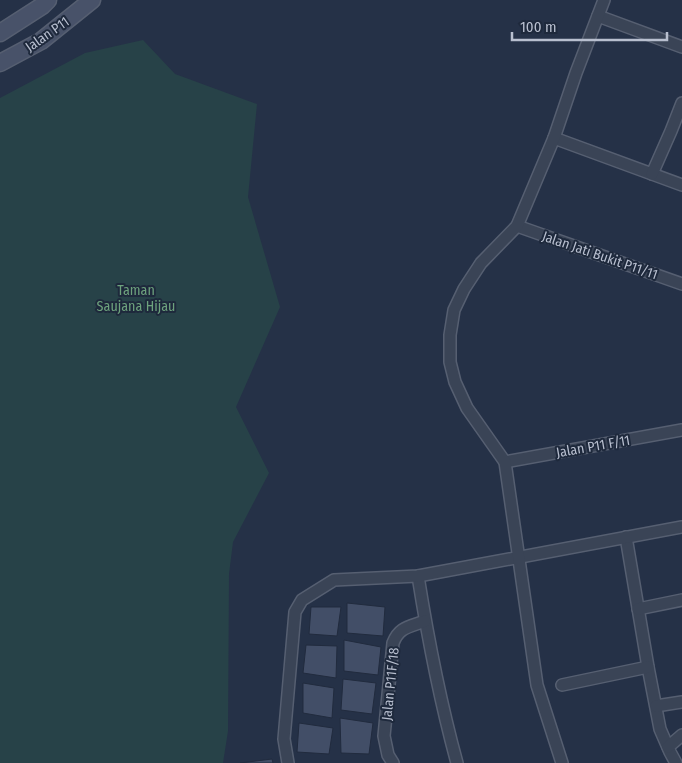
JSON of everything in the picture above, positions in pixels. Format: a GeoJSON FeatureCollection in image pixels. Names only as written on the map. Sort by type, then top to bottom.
{"type":"FeatureCollection","features":[{"type":"Feature","properties":{"kind":"main road","name":"Jalan P11"},"geometry":{"type":"LineString","coordinates":[[0,33],[42,6],[48,0]]}},
{"type":"Feature","properties":{"kind":"main road","name":"Jalan P11"},"geometry":{"type":"LineString","coordinates":[[0,63],[41,41],[92,0]]}},
{"type":"Feature","properties":{"kind":"street"},"geometry":{"type":"LineString","coordinates":[[562,763],[537,685],[505,462],[467,408],[454,382],[450,362],[450,335],[454,310],[464,289],[481,264],[517,226],[554,138],[604,0]]}},
{"type":"Feature","properties":{"kind":"street"},"geometry":{"type":"LineString","coordinates":[[598,16],[682,47]]}},
{"type":"Feature","properties":{"kind":"street"},"geometry":{"type":"LineString","coordinates":[[652,174],[682,103]]}},
{"type":"Feature","properties":{"kind":"street"},"geometry":{"type":"LineString","coordinates":[[554,138],[682,185]]}},
{"type":"Feature","properties":{"kind":"street","name":"Jalan Jati Bukit P11/11"},"geometry":{"type":"LineString","coordinates":[[517,226],[682,284]]}},
{"type":"Feature","properties":{"kind":"street","name":"Jalan P11 F/11"},"geometry":{"type":"LineString","coordinates":[[505,462],[682,430]]}},
{"type":"Feature","properties":{"kind":"street"},"geometry":{"type":"LineString","coordinates":[[288,763],[284,739],[295,612],[302,600],[334,580],[418,576],[682,527]]}},
{"type":"Feature","properties":{"kind":"street"},"geometry":{"type":"LineString","coordinates":[[626,537],[660,729],[676,763]]}},
{"type":"Feature","properties":{"kind":"street"},"geometry":{"type":"LineString","coordinates":[[418,576],[440,696],[457,763]]}},
{"type":"Feature","properties":{"kind":"street"},"geometry":{"type":"LineString","coordinates":[[638,609],[682,600]]}},
{"type":"Feature","properties":{"kind":"street","name":"Jalan P11F/18"},"geometry":{"type":"LineString","coordinates":[[393,763],[388,755],[384,736],[393,644],[401,630],[425,621]]}},
{"type":"Feature","properties":{"kind":"street"},"geometry":{"type":"LineString","coordinates":[[562,686],[648,667]]}},
{"type":"Feature","properties":{"kind":"street"},"geometry":{"type":"LineString","coordinates":[[656,706],[682,702]]}},
{"type":"Feature","properties":{"kind":"street"},"geometry":{"type":"LineString","coordinates":[[668,747],[682,735]]}},
{"type":"Feature","properties":{"kind":"green space","name":"Taman Saujana Hijau"},"geometry":{"type":"Polygon","coordinates":[[[143,40],[175,74],[257,104],[248,197],[280,307],[236,407],[269,473],[233,542],[229,574],[228,731],[223,763],[0,763],[0,98],[85,53],[143,40]]]}},
{"type":"Feature","properties":{"kind":"building"},"geometry":{"type":"Polygon","coordinates":[[[347,603],[385,607],[383,636],[347,633],[347,603]]]}},
{"type":"Feature","properties":{"kind":"building"},"geometry":{"type":"Polygon","coordinates":[[[311,607],[341,607],[337,636],[309,634],[311,607]]]}},
{"type":"Feature","properties":{"kind":"building"},"geometry":{"type":"Polygon","coordinates":[[[344,640],[381,647],[378,675],[344,671],[344,640]]]}},
{"type":"Feature","properties":{"kind":"building"},"geometry":{"type":"Polygon","coordinates":[[[306,645],[337,646],[336,678],[303,673],[306,645]]]}},
{"type":"Feature","properties":{"kind":"building"},"geometry":{"type":"Polygon","coordinates":[[[343,679],[376,683],[372,714],[341,710],[343,679]]]}},
{"type":"Feature","properties":{"kind":"building"},"geometry":{"type":"Polygon","coordinates":[[[303,683],[334,688],[332,718],[303,713],[303,683]]]}},
{"type":"Feature","properties":{"kind":"building"},"geometry":{"type":"Polygon","coordinates":[[[340,718],[373,723],[369,754],[341,753],[340,718]]]}},
{"type":"Feature","properties":{"kind":"building"},"geometry":{"type":"Polygon","coordinates":[[[299,723],[333,728],[329,754],[297,752],[299,723]]]}},
{"type":"Feature","properties":{"kind":"building"},"geometry":{"type":"Polygon","coordinates":[[[272,759],[273,763],[240,763],[272,759]]]}}]}
